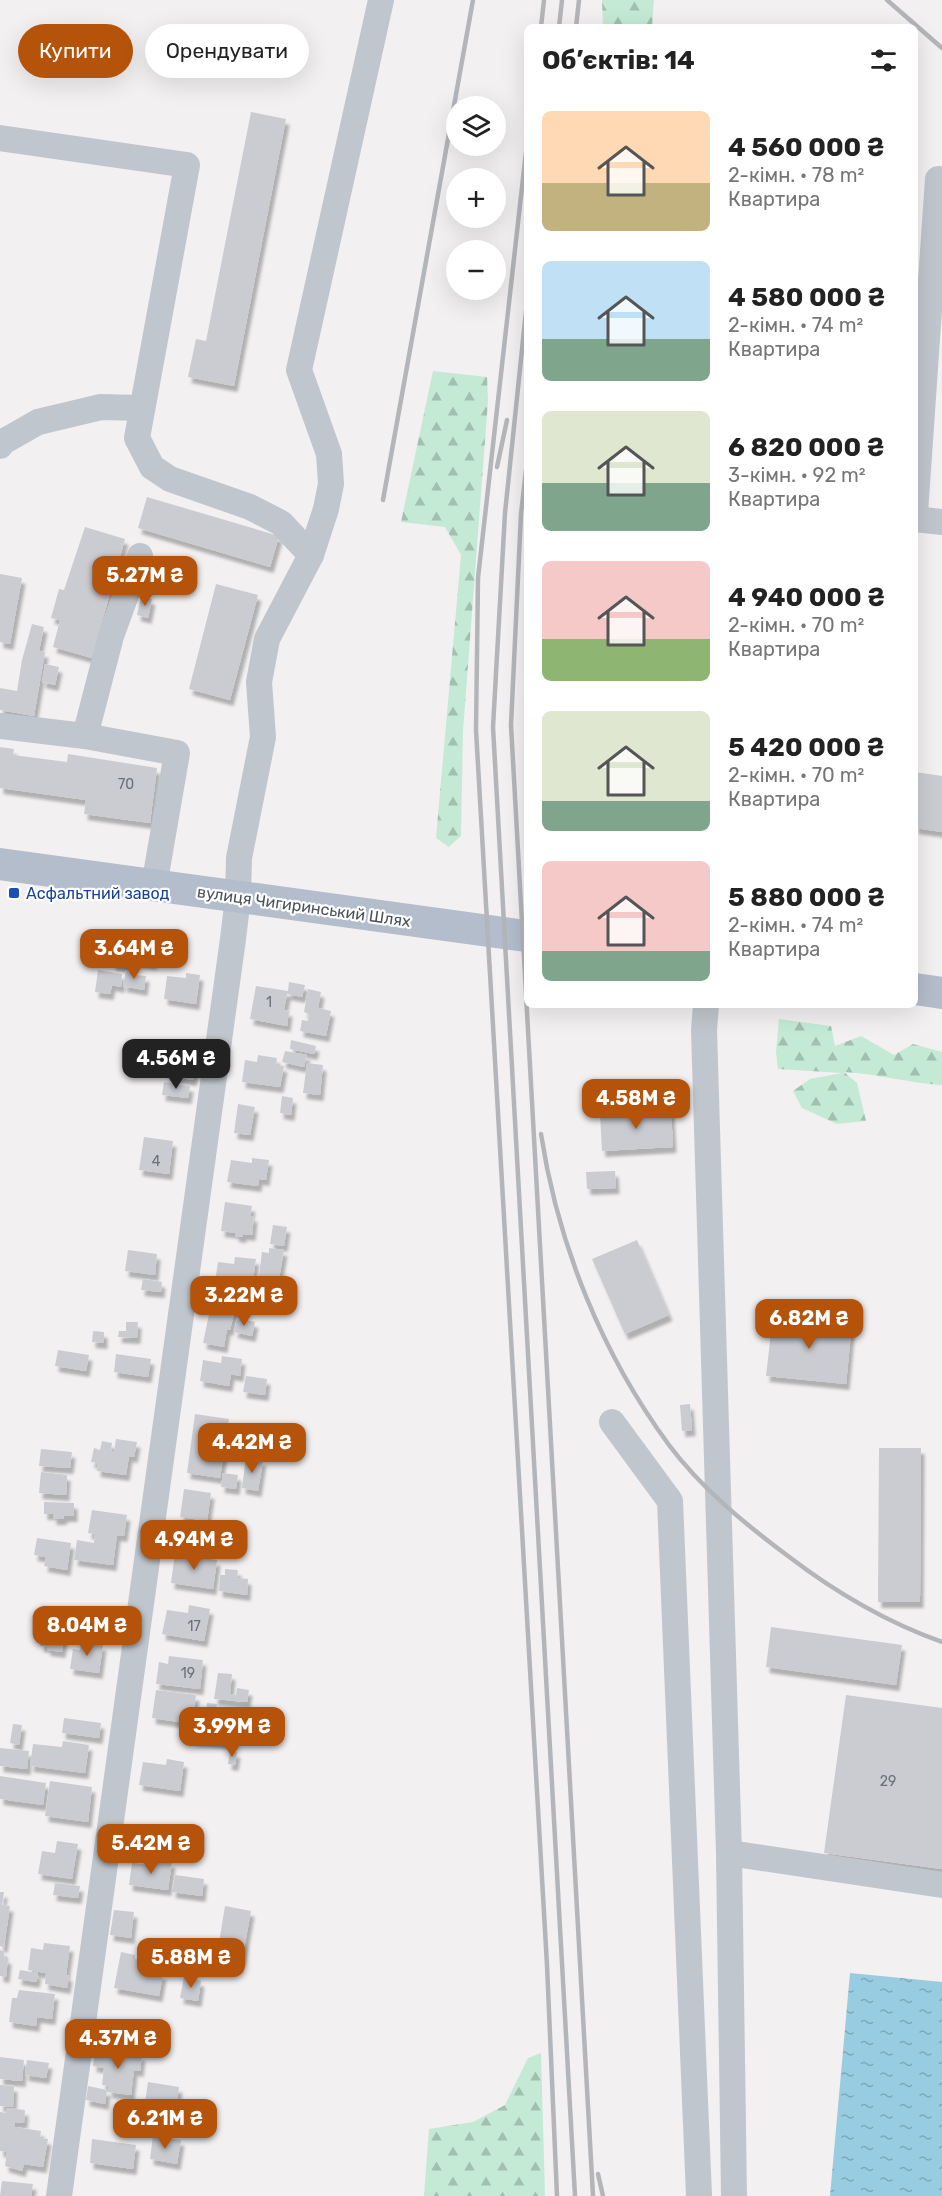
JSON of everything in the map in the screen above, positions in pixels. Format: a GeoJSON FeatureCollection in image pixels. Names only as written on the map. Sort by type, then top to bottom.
{"type":"FeatureCollection","features":[{"type":"Feature","properties":{"kind":"main road","name":"вулиця Чигиринський Шлях"},"geometry":{"type":"LineString","coordinates":[[0,864],[524,936]]}},
{"type":"Feature","properties":{"kind":"main road"},"geometry":{"type":"LineString","coordinates":[[918,989],[942,993]]}},
{"type":"Feature","properties":{"kind":"street"},"geometry":{"type":"LineString","coordinates":[[59,2196],[238,897],[239,858],[263,737],[259,682],[267,639],[311,555],[326,509],[331,484],[329,454],[300,370],[381,0]]}},
{"type":"Feature","properties":{"kind":"street"},"geometry":{"type":"LineString","coordinates":[[0,138],[187,165],[137,438],[152,467],[170,479],[250,507],[281,523],[311,555]]}},
{"type":"Feature","properties":{"kind":"street"},"geometry":{"type":"LineString","coordinates":[[918,469],[938,178]]}},
{"type":"Feature","properties":{"kind":"street"},"geometry":{"type":"LineString","coordinates":[[0,446],[38,422],[101,407],[142,408]]}},
{"type":"Feature","properties":{"kind":"street"},"geometry":{"type":"LineString","coordinates":[[918,519],[942,522]]}},
{"type":"Feature","properties":{"kind":"street"},"geometry":{"type":"LineString","coordinates":[[85,736],[111,636],[140,556]]}},
{"type":"Feature","properties":{"kind":"street"},"geometry":{"type":"LineString","coordinates":[[0,726],[85,736],[177,753],[154,886]]}},
{"type":"Feature","properties":{"kind":"street"},"geometry":{"type":"LineString","coordinates":[[704,2196],[734,2192],[729,1853],[704,1030],[706,1008]]}},
{"type":"Feature","properties":{"kind":"street"},"geometry":{"type":"LineString","coordinates":[[612,1422],[670,1501],[699,2196]]}},
{"type":"Feature","properties":{"kind":"street"},"geometry":{"type":"LineString","coordinates":[[729,1853],[942,1885]]}},
{"type":"Feature","properties":{"kind":"green space"},"geometry":{"type":"Polygon","coordinates":[[[602,0],[654,0],[652,24],[603,24],[602,0]]]}},
{"type":"Feature","properties":{"kind":"green space"},"geometry":{"type":"Polygon","coordinates":[[[433,371],[487,377],[488,401],[463,731],[461,836],[449,847],[436,838],[461,555],[445,527],[401,522],[433,371]]]}},
{"type":"Feature","properties":{"kind":"green space"},"geometry":{"type":"Polygon","coordinates":[[[779,1019],[831,1026],[835,1046],[861,1036],[894,1055],[913,1044],[942,1052],[942,1085],[844,1072],[857,1083],[866,1121],[837,1124],[802,1108],[793,1091],[810,1079],[842,1073],[778,1069],[776,1052],[779,1019]]]}},
{"type":"Feature","properties":{"kind":"green space"},"geometry":{"type":"Polygon","coordinates":[[[541,2053],[545,2196],[424,2196],[429,2129],[473,2122],[505,2105],[528,2058],[541,2053]]]}},
{"type":"Feature","properties":{"kind":"water"},"geometry":{"type":"Polygon","coordinates":[[[850,1973],[942,1982],[942,2196],[830,2196],[850,1973]]]}},
{"type":"Feature","properties":{"kind":"building"},"geometry":{"type":"Polygon","coordinates":[[[251,112],[286,119],[234,386],[188,377],[196,339],[206,341],[251,112]]]}},
{"type":"Feature","properties":{"kind":"building"},"geometry":{"type":"Polygon","coordinates":[[[147,497],[279,536],[270,567],[138,528],[147,497]]]}},
{"type":"Feature","properties":{"kind":"building"},"geometry":{"type":"Polygon","coordinates":[[[85,527],[125,539],[92,658],[53,647],[60,620],[51,618],[59,589],[64,590],[85,527]]]}},
{"type":"Feature","properties":{"kind":"building"},"geometry":{"type":"Polygon","coordinates":[[[0,574],[22,578],[10,644],[0,642],[0,574]]]}},
{"type":"Feature","properties":{"kind":"building"},"geometry":{"type":"Polygon","coordinates":[[[216,584],[258,595],[230,700],[189,689],[216,584]]]}},
{"type":"Feature","properties":{"kind":"building"},"geometry":{"type":"Polygon","coordinates":[[[141,597],[152,599],[148,618],[137,615],[141,597]]]}},
{"type":"Feature","properties":{"kind":"building"},"geometry":{"type":"Polygon","coordinates":[[[32,624],[44,627],[39,651],[45,652],[34,716],[0,710],[0,688],[17,691],[22,660],[32,624]]]}},
{"type":"Feature","properties":{"kind":"building"},"geometry":{"type":"Polygon","coordinates":[[[45,664],[59,667],[55,685],[42,682],[45,664]]]}},
{"type":"Feature","properties":{"kind":"building"},"geometry":{"type":"Polygon","coordinates":[[[0,747],[14,749],[13,755],[67,762],[68,754],[157,768],[150,823],[84,814],[86,800],[0,788],[0,747]]]}},
{"type":"Feature","properties":{"kind":"building"},"geometry":{"type":"Polygon","coordinates":[[[918,772],[942,776],[942,832],[918,828],[918,772]]]}},
{"type":"Feature","properties":{"kind":"building"},"geometry":{"type":"Polygon","coordinates":[[[109,950],[134,955],[133,967],[112,965],[113,961],[107,960],[109,950]]]}},
{"type":"Feature","properties":{"kind":"building"},"geometry":{"type":"Polygon","coordinates":[[[138,952],[154,955],[153,964],[137,961],[138,952]]]}},
{"type":"Feature","properties":{"kind":"building"},"geometry":{"type":"Polygon","coordinates":[[[98,970],[122,974],[121,987],[112,985],[110,994],[95,992],[98,970]]]}},
{"type":"Feature","properties":{"kind":"building"},"geometry":{"type":"Polygon","coordinates":[[[126,970],[135,971],[135,975],[146,976],[144,990],[123,986],[126,970]]]}},
{"type":"Feature","properties":{"kind":"building"},"geometry":{"type":"Polygon","coordinates":[[[186,973],[200,975],[196,1004],[164,999],[167,976],[186,978],[186,973]]]}},
{"type":"Feature","properties":{"kind":"building"},"geometry":{"type":"Polygon","coordinates":[[[289,982],[305,985],[302,997],[287,994],[284,1010],[289,1011],[287,1026],[250,1019],[256,986],[288,991],[289,982]]]}},
{"type":"Feature","properties":{"kind":"building"},"geometry":{"type":"Polygon","coordinates":[[[308,989],[321,992],[318,1008],[331,1011],[326,1036],[300,1031],[302,1020],[308,1021],[309,1014],[304,1012],[308,989]]]}},
{"type":"Feature","properties":{"kind":"building"},"geometry":{"type":"Polygon","coordinates":[[[291,1040],[316,1046],[314,1054],[290,1049],[291,1040]]]}},
{"type":"Feature","properties":{"kind":"building"},"geometry":{"type":"Polygon","coordinates":[[[285,1051],[307,1055],[304,1067],[282,1062],[285,1051]]]}},
{"type":"Feature","properties":{"kind":"building"},"geometry":{"type":"Polygon","coordinates":[[[258,1055],[277,1058],[276,1065],[284,1066],[280,1087],[242,1082],[245,1060],[257,1062],[258,1055]]]}},
{"type":"Feature","properties":{"kind":"building"},"geometry":{"type":"Polygon","coordinates":[[[168,1063],[195,1067],[193,1080],[167,1076],[168,1063]]]}},
{"type":"Feature","properties":{"kind":"building"},"geometry":{"type":"Polygon","coordinates":[[[307,1063],[323,1065],[320,1095],[303,1093],[307,1063]]]}},
{"type":"Feature","properties":{"kind":"building"},"geometry":{"type":"Polygon","coordinates":[[[164,1082],[190,1086],[188,1098],[162,1095],[164,1082]]]}},
{"type":"Feature","properties":{"kind":"building"},"geometry":{"type":"Polygon","coordinates":[[[282,1096],[293,1098],[291,1115],[280,1113],[282,1096]]]}},
{"type":"Feature","properties":{"kind":"building"},"geometry":{"type":"Polygon","coordinates":[[[238,1104],[255,1107],[250,1135],[234,1133],[238,1104]]]}},
{"type":"Feature","properties":{"kind":"building"},"geometry":{"type":"Polygon","coordinates":[[[671,1110],[673,1147],[602,1151],[600,1114],[671,1110]]]}},
{"type":"Feature","properties":{"kind":"building"},"geometry":{"type":"Polygon","coordinates":[[[144,1137],[173,1141],[169,1174],[139,1170],[144,1137]]]}},
{"type":"Feature","properties":{"kind":"building"},"geometry":{"type":"Polygon","coordinates":[[[252,1158],[269,1160],[266,1180],[259,1179],[258,1186],[227,1182],[231,1160],[252,1163],[252,1158]]]}},
{"type":"Feature","properties":{"kind":"building"},"geometry":{"type":"Polygon","coordinates":[[[615,1171],[616,1188],[587,1189],[586,1172],[615,1171]]]}},
{"type":"Feature","properties":{"kind":"building"},"geometry":{"type":"Polygon","coordinates":[[[225,1202],[252,1206],[250,1216],[254,1216],[252,1235],[235,1236],[236,1233],[221,1231],[225,1202]]]}},
{"type":"Feature","properties":{"kind":"building"},"geometry":{"type":"Polygon","coordinates":[[[273,1225],[287,1227],[284,1246],[270,1244],[273,1225]]]}},
{"type":"Feature","properties":{"kind":"building"},"geometry":{"type":"Polygon","coordinates":[[[637,1240],[669,1315],[625,1334],[592,1259],[637,1240]]]}},
{"type":"Feature","properties":{"kind":"building"},"geometry":{"type":"Polygon","coordinates":[[[269,1248],[284,1250],[279,1279],[259,1276],[262,1252],[269,1253],[269,1248]]]}},
{"type":"Feature","properties":{"kind":"building"},"geometry":{"type":"Polygon","coordinates":[[[128,1250],[157,1254],[155,1275],[125,1271],[128,1250]]]}},
{"type":"Feature","properties":{"kind":"building"},"geometry":{"type":"Polygon","coordinates":[[[235,1257],[256,1259],[251,1293],[240,1292],[241,1286],[215,1282],[218,1262],[234,1264],[235,1257]]]}},
{"type":"Feature","properties":{"kind":"building"},"geometry":{"type":"Polygon","coordinates":[[[143,1279],[162,1282],[161,1292],[141,1290],[143,1279]]]}},
{"type":"Feature","properties":{"kind":"building"},"geometry":{"type":"Polygon","coordinates":[[[212,1300],[236,1305],[230,1330],[227,1329],[224,1347],[203,1343],[212,1300]]]}},
{"type":"Feature","properties":{"kind":"building"},"geometry":{"type":"Polygon","coordinates":[[[773,1315],[852,1323],[846,1384],[766,1376],[773,1315]]]}},
{"type":"Feature","properties":{"kind":"building"},"geometry":{"type":"Polygon","coordinates":[[[237,1318],[255,1322],[252,1336],[234,1332],[237,1318]]]}},
{"type":"Feature","properties":{"kind":"building"},"geometry":{"type":"Polygon","coordinates":[[[126,1322],[138,1322],[137,1338],[118,1337],[119,1331],[126,1331],[126,1322]]]}},
{"type":"Feature","properties":{"kind":"building"},"geometry":{"type":"Polygon","coordinates":[[[93,1331],[104,1332],[104,1343],[92,1342],[93,1331]]]}},
{"type":"Feature","properties":{"kind":"building"},"geometry":{"type":"Polygon","coordinates":[[[58,1350],[89,1355],[86,1371],[55,1366],[58,1350]]]}},
{"type":"Feature","properties":{"kind":"building"},"geometry":{"type":"Polygon","coordinates":[[[116,1354],[151,1359],[148,1377],[114,1372],[116,1354]]]}},
{"type":"Feature","properties":{"kind":"building"},"geometry":{"type":"Polygon","coordinates":[[[222,1356],[242,1359],[240,1376],[231,1374],[229,1386],[200,1381],[203,1360],[221,1363],[222,1356]]]}},
{"type":"Feature","properties":{"kind":"building"},"geometry":{"type":"Polygon","coordinates":[[[246,1376],[267,1379],[265,1395],[243,1392],[246,1376]]]}},
{"type":"Feature","properties":{"kind":"building"},"geometry":{"type":"Polygon","coordinates":[[[690,1404],[692,1430],[682,1431],[680,1405],[690,1404]]]}},
{"type":"Feature","properties":{"kind":"building"},"geometry":{"type":"Polygon","coordinates":[[[195,1414],[229,1419],[220,1478],[187,1473],[195,1414]]]}},
{"type":"Feature","properties":{"kind":"building"},"geometry":{"type":"Polygon","coordinates":[[[116,1439],[137,1442],[134,1457],[129,1456],[126,1475],[97,1471],[98,1463],[91,1462],[94,1448],[100,1450],[102,1441],[112,1443],[111,1451],[114,1451],[116,1439]]]}},
{"type":"Feature","properties":{"kind":"building"},"geometry":{"type":"Polygon","coordinates":[[[879,1448],[921,1448],[920,1602],[878,1602],[879,1448]]]}},
{"type":"Feature","properties":{"kind":"building"},"geometry":{"type":"Polygon","coordinates":[[[41,1449],[72,1452],[70,1468],[39,1466],[41,1449]]]}},
{"type":"Feature","properties":{"kind":"building"},"geometry":{"type":"Polygon","coordinates":[[[246,1457],[263,1460],[258,1491],[242,1488],[246,1457]]]}},
{"type":"Feature","properties":{"kind":"building"},"geometry":{"type":"Polygon","coordinates":[[[41,1472],[67,1475],[66,1495],[39,1493],[41,1472]]]}},
{"type":"Feature","properties":{"kind":"building"},"geometry":{"type":"Polygon","coordinates":[[[223,1473],[238,1475],[236,1489],[221,1487],[223,1473]]]}},
{"type":"Feature","properties":{"kind":"building"},"geometry":{"type":"Polygon","coordinates":[[[184,1489],[211,1493],[207,1521],[180,1517],[184,1489]]]}},
{"type":"Feature","properties":{"kind":"building"},"geometry":{"type":"Polygon","coordinates":[[[44,1502],[74,1503],[74,1516],[53,1519],[53,1514],[44,1514],[44,1502]]]}},
{"type":"Feature","properties":{"kind":"building"},"geometry":{"type":"Polygon","coordinates":[[[92,1510],[127,1515],[124,1536],[117,1535],[113,1565],[74,1560],[77,1540],[94,1543],[95,1534],[88,1533],[92,1510]]]}},
{"type":"Feature","properties":{"kind":"building"},"geometry":{"type":"Polygon","coordinates":[[[37,1538],[71,1543],[67,1570],[44,1566],[46,1557],[34,1555],[37,1538]]]}},
{"type":"Feature","properties":{"kind":"building"},"geometry":{"type":"Polygon","coordinates":[[[175,1554],[217,1560],[213,1589],[171,1583],[175,1554]]]}},
{"type":"Feature","properties":{"kind":"building"},"geometry":{"type":"Polygon","coordinates":[[[225,1569],[238,1570],[237,1578],[248,1579],[247,1595],[219,1591],[220,1575],[225,1575],[225,1569]]]}},
{"type":"Feature","properties":{"kind":"building"},"geometry":{"type":"Polygon","coordinates":[[[189,1605],[210,1609],[204,1641],[162,1634],[167,1610],[188,1613],[189,1605]]]}},
{"type":"Feature","properties":{"kind":"building"},"geometry":{"type":"Polygon","coordinates":[[[44,1624],[63,1627],[65,1631],[62,1652],[47,1650],[47,1647],[40,1646],[44,1624]]]}},
{"type":"Feature","properties":{"kind":"building"},"geometry":{"type":"Polygon","coordinates":[[[771,1627],[902,1645],[896,1685],[766,1667],[771,1627]]]}},
{"type":"Feature","properties":{"kind":"building"},"geometry":{"type":"Polygon","coordinates":[[[82,1638],[95,1640],[94,1644],[103,1645],[99,1673],[70,1669],[73,1649],[80,1650],[82,1638]]]}},
{"type":"Feature","properties":{"kind":"building"},"geometry":{"type":"Polygon","coordinates":[[[169,1656],[203,1660],[200,1689],[156,1684],[159,1662],[168,1664],[169,1656]]]}},
{"type":"Feature","properties":{"kind":"building"},"geometry":{"type":"Polygon","coordinates":[[[218,1673],[232,1674],[230,1694],[236,1695],[237,1688],[249,1690],[247,1702],[214,1699],[218,1673]]]}},
{"type":"Feature","properties":{"kind":"building"},"geometry":{"type":"Polygon","coordinates":[[[156,1690],[196,1695],[192,1724],[152,1718],[156,1690]]]}},
{"type":"Feature","properties":{"kind":"building"},"geometry":{"type":"Polygon","coordinates":[[[846,1695],[942,1708],[942,1869],[824,1853],[846,1695]]]}},
{"type":"Feature","properties":{"kind":"building"},"geometry":{"type":"Polygon","coordinates":[[[207,1703],[217,1704],[215,1717],[206,1716],[207,1703]]]}},
{"type":"Feature","properties":{"kind":"building"},"geometry":{"type":"Polygon","coordinates":[[[64,1718],[101,1723],[99,1738],[62,1733],[64,1718]]]}},
{"type":"Feature","properties":{"kind":"building"},"geometry":{"type":"Polygon","coordinates":[[[195,1721],[235,1725],[233,1744],[193,1740],[195,1721]]]}},
{"type":"Feature","properties":{"kind":"building"},"geometry":{"type":"Polygon","coordinates":[[[13,1724],[22,1725],[19,1745],[10,1743],[13,1724]]]}},
{"type":"Feature","properties":{"kind":"building"},"geometry":{"type":"Polygon","coordinates":[[[63,1741],[89,1745],[85,1773],[30,1766],[33,1744],[62,1747],[63,1741]]]}},
{"type":"Feature","properties":{"kind":"building"},"geometry":{"type":"Polygon","coordinates":[[[0,1748],[29,1751],[27,1769],[0,1766],[0,1748]]]}},
{"type":"Feature","properties":{"kind":"building"},"geometry":{"type":"Polygon","coordinates":[[[230,1751],[237,1752],[235,1765],[228,1764],[230,1751]]]}},
{"type":"Feature","properties":{"kind":"building"},"geometry":{"type":"Polygon","coordinates":[[[167,1759],[184,1762],[180,1791],[139,1785],[143,1762],[166,1765],[167,1759]]]}},
{"type":"Feature","properties":{"kind":"building"},"geometry":{"type":"Polygon","coordinates":[[[0,1776],[46,1783],[43,1805],[0,1799],[0,1776]]]}},
{"type":"Feature","properties":{"kind":"building"},"geometry":{"type":"Polygon","coordinates":[[[50,1781],[92,1787],[88,1822],[45,1816],[50,1781]]]}},
{"type":"Feature","properties":{"kind":"building"},"geometry":{"type":"Polygon","coordinates":[[[57,1841],[78,1844],[72,1879],[38,1874],[42,1851],[55,1853],[57,1841]]]}},
{"type":"Feature","properties":{"kind":"building"},"geometry":{"type":"Polygon","coordinates":[[[152,1859],[172,1862],[168,1890],[129,1885],[132,1863],[150,1865],[152,1859]]]}},
{"type":"Feature","properties":{"kind":"building"},"geometry":{"type":"Polygon","coordinates":[[[175,1875],[204,1879],[202,1896],[172,1892],[175,1875]]]}},
{"type":"Feature","properties":{"kind":"building"},"geometry":{"type":"Polygon","coordinates":[[[55,1883],[80,1886],[78,1898],[53,1895],[55,1883]]]}},
{"type":"Feature","properties":{"kind":"building"},"geometry":{"type":"Polygon","coordinates":[[[0,1892],[4,1892],[2,1905],[10,1906],[4,1947],[0,1946],[0,1892]]]}},
{"type":"Feature","properties":{"kind":"building"},"geometry":{"type":"Polygon","coordinates":[[[225,1906],[251,1911],[242,1960],[217,1955],[225,1906]]]}},
{"type":"Feature","properties":{"kind":"building"},"geometry":{"type":"Polygon","coordinates":[[[114,1910],[134,1912],[131,1938],[110,1935],[114,1910]]]}},
{"type":"Feature","properties":{"kind":"building"},"geometry":{"type":"Polygon","coordinates":[[[44,1943],[70,1946],[66,1975],[69,1976],[67,1988],[45,1984],[46,1973],[28,1970],[31,1948],[43,1950],[44,1943]]]}},
{"type":"Feature","properties":{"kind":"building"},"geometry":{"type":"Polygon","coordinates":[[[0,1950],[4,1951],[4,1958],[8,1958],[6,1977],[0,1976],[0,1950]]]}},
{"type":"Feature","properties":{"kind":"building"},"geometry":{"type":"Polygon","coordinates":[[[121,1952],[135,1955],[135,1959],[143,1961],[141,1971],[163,1974],[159,1996],[114,1988],[121,1952]]]}},
{"type":"Feature","properties":{"kind":"building"},"geometry":{"type":"Polygon","coordinates":[[[20,1970],[38,1973],[36,1982],[18,1979],[20,1970]]]}},
{"type":"Feature","properties":{"kind":"building"},"geometry":{"type":"Polygon","coordinates":[[[184,1977],[201,1981],[198,2001],[180,1998],[184,1977]]]}},
{"type":"Feature","properties":{"kind":"building"},"geometry":{"type":"Polygon","coordinates":[[[19,1990],[55,1994],[52,2019],[37,2017],[36,2026],[9,2022],[12,1998],[17,1998],[19,1990]]]}},
{"type":"Feature","properties":{"kind":"building"},"geometry":{"type":"Polygon","coordinates":[[[95,2049],[142,2055],[140,2071],[134,2070],[131,2095],[108,2092],[109,2086],[102,2085],[104,2068],[93,2066],[95,2049]]]}},
{"type":"Feature","properties":{"kind":"building"},"geometry":{"type":"Polygon","coordinates":[[[0,2057],[24,2060],[22,2081],[0,2079],[0,2057]]]}},
{"type":"Feature","properties":{"kind":"building"},"geometry":{"type":"Polygon","coordinates":[[[27,2060],[49,2063],[46,2078],[25,2075],[27,2060]]]}},
{"type":"Feature","properties":{"kind":"building"},"geometry":{"type":"Polygon","coordinates":[[[148,2082],[179,2087],[175,2113],[144,2109],[148,2082]]]}},
{"type":"Feature","properties":{"kind":"building"},"geometry":{"type":"Polygon","coordinates":[[[0,2085],[14,2086],[13,2107],[0,2106],[0,2085]]]}},
{"type":"Feature","properties":{"kind":"building"},"geometry":{"type":"Polygon","coordinates":[[[88,2086],[107,2090],[105,2104],[86,2100],[88,2086]]]}},
{"type":"Feature","properties":{"kind":"building"},"geometry":{"type":"Polygon","coordinates":[[[6,2108],[25,2110],[24,2123],[15,2122],[14,2127],[41,2131],[40,2138],[48,2139],[43,2167],[24,2164],[22,2171],[5,2166],[7,2152],[0,2151],[0,2112],[6,2113],[6,2108]]]}},
{"type":"Feature","properties":{"kind":"building"},"geometry":{"type":"Polygon","coordinates":[[[153,2136],[181,2140],[177,2164],[150,2159],[153,2136]]]}},
{"type":"Feature","properties":{"kind":"building"},"geometry":{"type":"Polygon","coordinates":[[[92,2139],[136,2145],[133,2169],[90,2163],[92,2139]]]}},
{"type":"Feature","properties":{"kind":"building"},"geometry":{"type":"Polygon","coordinates":[[[2,2181],[33,2184],[31,2196],[0,2196],[2,2181]]]}},
{"type":"Feature","properties":{"kind":"railway"},"geometry":{"type":"LineString","coordinates":[[383,500],[473,0]]}},
{"type":"Feature","properties":{"kind":"railway"},"geometry":{"type":"LineString","coordinates":[[541,24],[544,0]]}},
{"type":"Feature","properties":{"kind":"railway"},"geometry":{"type":"LineString","coordinates":[[559,24],[562,0]]}},
{"type":"Feature","properties":{"kind":"railway"},"geometry":{"type":"LineString","coordinates":[[576,24],[579,0]]}},
{"type":"Feature","properties":{"kind":"railway"},"geometry":{"type":"LineString","coordinates":[[887,0],[914,24]]}},
{"type":"Feature","properties":{"kind":"railway"},"geometry":{"type":"LineString","coordinates":[[918,27],[942,48]]}},
{"type":"Feature","properties":{"kind":"railway"},"geometry":{"type":"LineString","coordinates":[[524,170],[478,578],[476,730],[547,1965],[557,2196]]}},
{"type":"Feature","properties":{"kind":"railway"},"geometry":{"type":"LineString","coordinates":[[524,330],[505,513],[493,727],[575,2196]]}},
{"type":"Feature","properties":{"kind":"railway"},"geometry":{"type":"LineString","coordinates":[[497,467],[507,420]]}},
{"type":"Feature","properties":{"kind":"railway"},"geometry":{"type":"LineString","coordinates":[[524,488],[511,725],[524,958]]}},
{"type":"Feature","properties":{"kind":"railway"},"geometry":{"type":"LineString","coordinates":[[527,1008],[593,2196]]}},
{"type":"Feature","properties":{"kind":"railway"},"geometry":{"type":"LineString","coordinates":[[541,1134],[559,1217],[586,1297],[623,1374],[669,1445],[724,1505],[806,1569],[843,1594],[881,1615],[942,1642]]}},
{"type":"Feature","properties":{"kind":"railway"},"geometry":{"type":"LineString","coordinates":[[598,2174],[603,2196]]}},
{"type":"Feature","properties":{"kind":"place","name":"Асфальтний завод"},"geometry":{"type":"Point","coordinates":[14,893]}}]}
